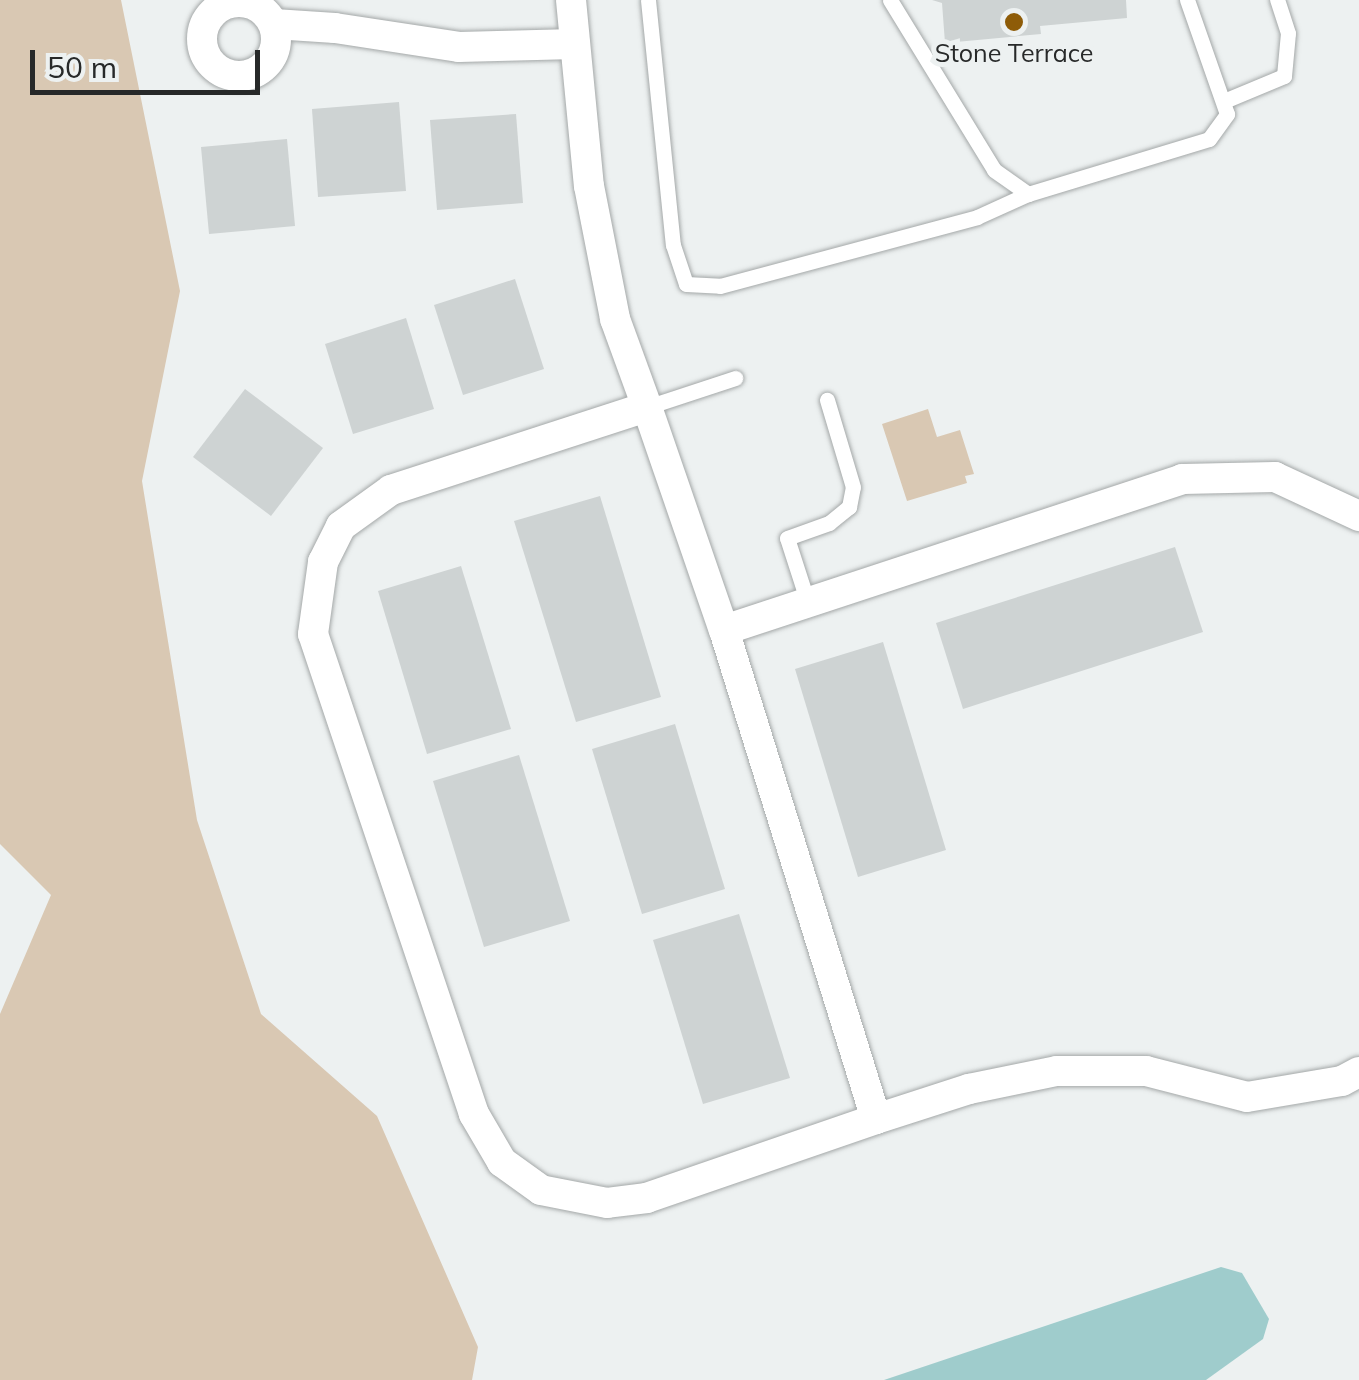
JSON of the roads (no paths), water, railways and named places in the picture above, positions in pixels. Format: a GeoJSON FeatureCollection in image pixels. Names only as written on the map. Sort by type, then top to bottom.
{"type":"FeatureCollection","features":[{"type":"Feature","properties":{"kind":"street"},"geometry":{"type":"LineString","coordinates":[[570,0],[589,186],[615,319],[724,630],[876,1119]]}},
{"type":"Feature","properties":{"kind":"street"},"geometry":{"type":"LineString","coordinates":[[274,24],[336,28],[459,48],[575,44]]}},
{"type":"Feature","properties":{"kind":"street"},"geometry":{"type":"LineString","coordinates":[[647,407],[391,490],[341,526],[323,562],[313,634],[474,1114],[502,1162],[540,1190],[607,1203],[646,1198],[969,1089],[1056,1072],[1146,1071],[1247,1097],[1342,1081],[1359,1072]]}},
{"type":"Feature","properties":{"kind":"street"},"geometry":{"type":"LineString","coordinates":[[724,630],[1182,479],[1275,477],[1359,516]]}},
{"type":"Feature","properties":{"kind":"lane"},"geometry":{"type":"LineString","coordinates":[[648,0],[673,245],[686,284],[720,286],[977,218],[1028,194],[1209,140],[1227,114],[1187,0]]}},
{"type":"Feature","properties":{"kind":"lane"},"geometry":{"type":"LineString","coordinates":[[890,0],[994,170],[1028,194]]}},
{"type":"Feature","properties":{"kind":"lane"},"geometry":{"type":"LineString","coordinates":[[1224,101],[1284,76],[1288,33],[1277,0]]}},
{"type":"Feature","properties":{"kind":"lane"},"geometry":{"type":"LineString","coordinates":[[647,407],[735,378]]}},
{"type":"Feature","properties":{"kind":"lane"},"geometry":{"type":"LineString","coordinates":[[808,602],[788,538],[830,523],[848,506],[853,487],[827,400]]}},
{"type":"Feature","properties":{"kind":"water"},"geometry":{"type":"Polygon","coordinates":[[[1221,1267],[1242,1273],[1269,1319],[1263,1339],[1206,1380],[884,1380],[1221,1267]]]}},
{"type":"Feature","properties":{"kind":"place","name":"Stone Terrace"},"geometry":{"type":"Point","coordinates":[1014,22]}}]}
